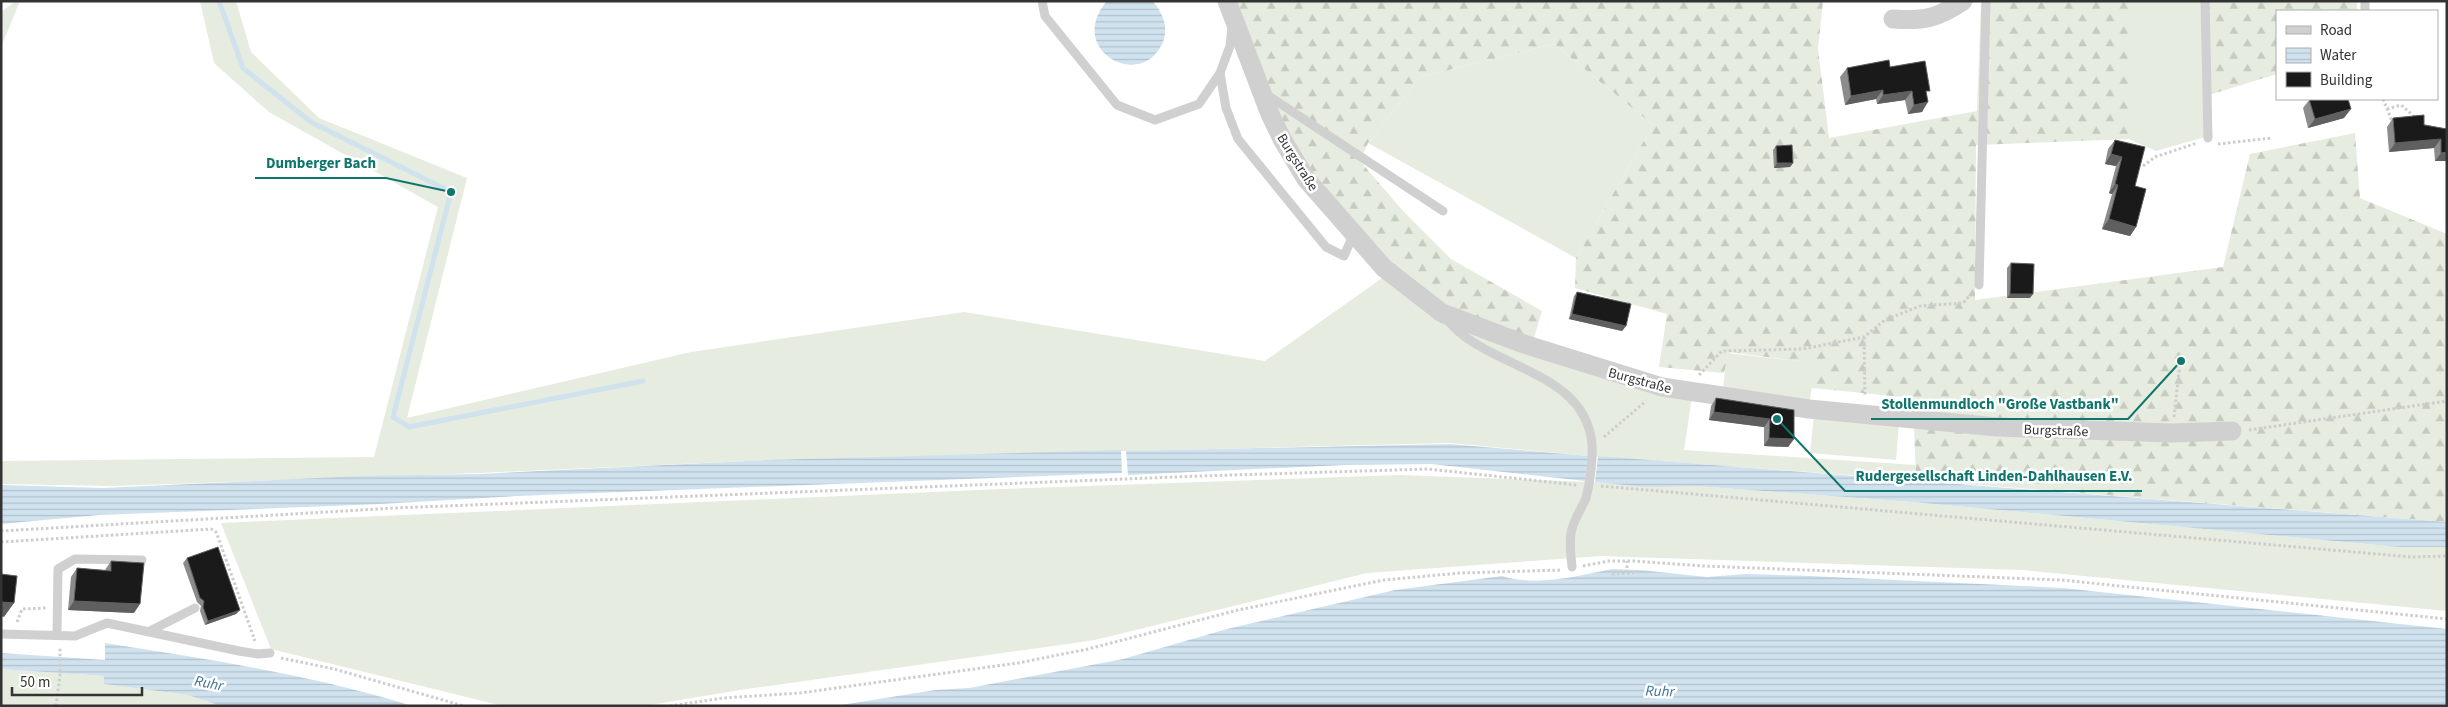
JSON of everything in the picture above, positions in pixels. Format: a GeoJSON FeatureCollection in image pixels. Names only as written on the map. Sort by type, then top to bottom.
{"type":"FeatureCollection","features":[{"type":"Feature","properties":{"kind":"street"},"geometry":{"type":"LineString","coordinates":[[1893,19],[1920,21],[1940,14],[1963,1]]}},
{"type":"Feature","properties":{"kind":"street","name":"Burgstraße"},"geometry":{"type":"LineString","coordinates":[[1230,10],[1260,90],[1293,159],[1319,196],[1384,268],[1442,313],[1524,344],[1662,387],[1866,415],[2037,429],[2172,433],[2232,431]]}},
{"type":"Feature","properties":{"kind":"lane"},"geometry":{"type":"LineString","coordinates":[[1042,1],[1045,16],[1116,105],[1155,120],[1199,104],[1220,73],[1230,46],[1230,10]]}},
{"type":"Feature","properties":{"kind":"lane"},"geometry":{"type":"LineString","coordinates":[[1979,285],[1986,1]]}},
{"type":"Feature","properties":{"kind":"lane"},"geometry":{"type":"LineString","coordinates":[[2206,1],[2208,138]]}},
{"type":"Feature","properties":{"kind":"lane"},"geometry":{"type":"LineString","coordinates":[[1220,73],[1226,108],[1238,139],[1326,247],[1344,256],[1354,233]]}},
{"type":"Feature","properties":{"kind":"lane"},"geometry":{"type":"LineString","coordinates":[[1260,90],[1443,211]]}},
{"type":"Feature","properties":{"kind":"lane"},"geometry":{"type":"LineString","coordinates":[[1442,313],[1453,327],[1466,337],[1531,371],[1566,396],[1587,422],[1592,447],[1588,486],[1571,533],[1572,567]]}},
{"type":"Feature","properties":{"kind":"lane"},"geometry":{"type":"LineString","coordinates":[[57,634],[58,569],[75,559],[142,560]]}},
{"type":"Feature","properties":{"kind":"lane"},"geometry":{"type":"LineString","coordinates":[[148,632],[195,608]]}},
{"type":"Feature","properties":{"kind":"lane"},"geometry":{"type":"LineString","coordinates":[[1,634],[57,634],[75,636],[107,623],[239,651],[258,654],[270,653]]}},
{"type":"Feature","properties":{"kind":"path"},"geometry":{"type":"LineString","coordinates":[[2384,100],[2394,126]]}},
{"type":"Feature","properties":{"kind":"path"},"geometry":{"type":"LineString","coordinates":[[2387,109],[2401,105],[2421,122]]}},
{"type":"Feature","properties":{"kind":"path"},"geometry":{"type":"LineString","coordinates":[[2143,166],[2155,157],[2208,138],[2217,144],[2272,138]]}},
{"type":"Feature","properties":{"kind":"path"},"geometry":{"type":"LineString","coordinates":[[1685,390],[1722,350],[1803,349],[1864,337],[1885,320],[1920,306],[1963,303]]}},
{"type":"Feature","properties":{"kind":"path"},"geometry":{"type":"LineString","coordinates":[[1864,337],[1866,415]]}},
{"type":"Feature","properties":{"kind":"path"},"geometry":{"type":"LineString","coordinates":[[2173,422],[2180,363]]}},
{"type":"Feature","properties":{"kind":"path"},"geometry":{"type":"LineString","coordinates":[[1592,447],[1662,387]]}},
{"type":"Feature","properties":{"kind":"path"},"geometry":{"type":"LineString","coordinates":[[2232,431],[2297,424],[2447,401]]}},
{"type":"Feature","properties":{"kind":"path"},"geometry":{"type":"LineString","coordinates":[[1,532],[395,508],[1428,469],[1588,486],[2411,557],[2447,556]]}},
{"type":"Feature","properties":{"kind":"path"},"geometry":{"type":"LineString","coordinates":[[1,542],[211,529],[216,532],[253,638],[259,646],[278,657],[334,668],[464,706]]}},
{"type":"Feature","properties":{"kind":"path"},"geometry":{"type":"LineString","coordinates":[[670,706],[723,698],[800,693],[1018,663],[1088,650],[1238,610],[1384,580],[1460,573],[1556,571],[1610,561],[2061,580],[2447,618]]}},
{"type":"Feature","properties":{"kind":"path"},"geometry":{"type":"LineString","coordinates":[[1627,561],[1627,573]]}},
{"type":"Feature","properties":{"kind":"path"},"geometry":{"type":"LineString","coordinates":[[1612,574],[1639,572]]}},
{"type":"Feature","properties":{"kind":"path"},"geometry":{"type":"LineString","coordinates":[[22,609],[57,608]]}},
{"type":"Feature","properties":{"kind":"path"},"geometry":{"type":"LineString","coordinates":[[56,706],[61,653]]}},
{"type":"Feature","properties":{"kind":"green space"},"geometry":{"type":"Polygon","coordinates":[[[16,1],[20,1],[1,47],[1,12],[16,1]]]}},
{"type":"Feature","properties":{"kind":"green space"},"geometry":{"type":"Polygon","coordinates":[[[200,1],[236,1],[251,52],[319,118],[467,178],[407,418],[691,352],[964,312],[1265,361],[1385,276],[1450,315],[1692,397],[1684,450],[1915,465],[1916,480],[1589,456],[1450,443],[771,460],[115,486],[1,484],[1,461],[374,457],[438,207],[269,112],[214,63],[200,1]]]}},
{"type":"Feature","properties":{"kind":"green space"},"geometry":{"type":"Polygon","coordinates":[[[1236,1],[1823,1],[1818,49],[1829,138],[1977,111],[1981,1],[2129,1],[2129,139],[1976,145],[1975,300],[2223,267],[2250,154],[2355,133],[2360,198],[2447,234],[2447,522],[1916,480],[1913,398],[1812,388],[1812,363],[1729,352],[1724,373],[1659,367],[1667,314],[1575,288],[1576,258],[1653,125],[1554,44],[1420,77],[1368,143],[1360,161],[1404,212],[1451,259],[1542,311],[1533,341],[1450,315],[1390,270],[1309,178],[1284,129],[1236,1]]]}},
{"type":"Feature","properties":{"kind":"green space"},"geometry":{"type":"Polygon","coordinates":[[[2129,1],[2202,1],[2205,137],[2156,151],[2129,139],[2129,1]]]}},
{"type":"Feature","properties":{"kind":"green space"},"geometry":{"type":"Polygon","coordinates":[[[2208,1],[2357,1],[2357,10],[2276,10],[2276,74],[2209,95],[2208,1]]]}},
{"type":"Feature","properties":{"kind":"green space"},"geometry":{"type":"Polygon","coordinates":[[[1554,44],[1653,125],[1576,258],[1368,143],[1420,77],[1554,44]]]}},
{"type":"Feature","properties":{"kind":"green space"},"geometry":{"type":"Polygon","coordinates":[[[1727,353],[1815,363],[1810,400],[1723,389],[1727,353]]]}},
{"type":"Feature","properties":{"kind":"green space"},"geometry":{"type":"Polygon","coordinates":[[[1814,415],[1899,422],[1896,460],[1810,453],[1814,415]]]}},
{"type":"Feature","properties":{"kind":"green space"},"geometry":{"type":"Polygon","coordinates":[[[1400,475],[1696,486],[1912,502],[2399,547],[2447,547],[2447,611],[2021,570],[1601,556],[1367,573],[1095,640],[740,690],[644,706],[503,706],[271,649],[221,523],[1001,489],[1400,475]]]}},
{"type":"Feature","properties":{"kind":"green space"},"geometry":{"type":"Polygon","coordinates":[[[1,669],[104,676],[105,684],[188,695],[221,706],[1,706],[1,669]]]}},
{"type":"Feature","properties":{"kind":"water"},"geometry":{"type":"Polygon","coordinates":[[[1107,1],[1152,1],[1156,5],[1163,18],[1165,34],[1154,55],[1141,63],[1126,64],[1112,59],[1101,49],[1095,36],[1096,19],[1107,1]]]}},
{"type":"Feature","properties":{"kind":"water"},"geometry":{"type":"Polygon","coordinates":[[[1450,444],[1589,456],[1585,481],[1431,464],[1345,465],[1128,475],[1126,451],[1450,444]]]}},
{"type":"Feature","properties":{"kind":"water"},"geometry":{"type":"Polygon","coordinates":[[[1121,450],[1122,473],[517,496],[381,504],[99,515],[1,524],[1,485],[103,488],[361,476],[479,474],[768,460],[1121,450]]]}},
{"type":"Feature","properties":{"kind":"water"},"geometry":{"type":"Polygon","coordinates":[[[1598,456],[2447,522],[2447,547],[2399,547],[1912,502],[1696,486],[1644,487],[1595,482],[1598,456]]]}},
{"type":"Feature","properties":{"kind":"water","name":"Ruhr"},"geometry":{"type":"Polygon","coordinates":[[[1612,569],[1707,577],[1745,574],[1810,576],[2063,588],[2447,629],[2447,706],[835,706],[935,690],[969,688],[1123,659],[1227,629],[1395,590],[1502,576],[1529,581],[1557,579],[1612,569]]]}},
{"type":"Feature","properties":{"kind":"water","name":"Ruhr"},"geometry":{"type":"Polygon","coordinates":[[[105,643],[298,677],[336,685],[412,706],[221,706],[188,695],[104,684],[104,676],[1,669],[1,653],[105,660],[105,643]]]}},
{"type":"Feature","properties":{"kind":"building"},"geometry":{"type":"Polygon","coordinates":[[[1889,60],[1890,67],[1925,61],[1930,91],[1926,91],[1928,102],[1914,105],[1912,91],[1883,95],[1883,90],[1851,96],[1847,68],[1889,60]]]}},
{"type":"Feature","properties":{"kind":"building"},"geometry":{"type":"Polygon","coordinates":[[[2309,100],[2348,100],[2351,109],[2315,119],[2309,100]]]}},
{"type":"Feature","properties":{"kind":"building"},"geometry":{"type":"Polygon","coordinates":[[[2424,115],[2424,125],[2447,129],[2447,152],[2441,153],[2441,139],[2395,143],[2393,118],[2424,115]]]}},
{"type":"Feature","properties":{"kind":"building"},"geometry":{"type":"Polygon","coordinates":[[[2115,140],[2145,147],[2135,186],[2146,189],[2136,227],[2109,219],[2118,185],[2115,184],[2122,157],[2111,154],[2115,140]]]}},
{"type":"Feature","properties":{"kind":"building"},"geometry":{"type":"Polygon","coordinates":[[[1792,145],[1793,163],[1777,163],[1776,146],[1792,145]]]}},
{"type":"Feature","properties":{"kind":"building"},"geometry":{"type":"Polygon","coordinates":[[[2011,263],[2034,264],[2033,294],[2010,294],[2011,263]]]}},
{"type":"Feature","properties":{"kind":"building"},"geometry":{"type":"Polygon","coordinates":[[[1577,292],[1631,304],[1626,326],[1572,314],[1577,292]]]}},
{"type":"Feature","properties":{"kind":"building"},"geometry":{"type":"Polygon","coordinates":[[[1716,398],[1794,410],[1794,439],[1769,438],[1770,419],[1714,412],[1716,398]]]}},
{"type":"Feature","properties":{"kind":"building"},"geometry":{"type":"Polygon","coordinates":[[[218,547],[240,610],[208,621],[203,607],[204,601],[200,598],[187,558],[218,547]]]}},
{"type":"Feature","properties":{"kind":"building"},"geometry":{"type":"Polygon","coordinates":[[[111,561],[144,563],[140,604],[74,601],[77,568],[111,571],[111,561]]]}},
{"type":"Feature","properties":{"kind":"building"},"geometry":{"type":"Polygon","coordinates":[[[1,574],[17,576],[14,603],[1,602],[1,574]]]}},
{"type":"Feature","properties":{"kind":"waterway"},"geometry":{"type":"LineString","coordinates":[[219,1],[243,68],[311,122],[451,192],[393,417],[409,427],[643,381]]}},
{"type":"Feature","properties":{"kind":"place","name":"Dumberger Bach"},"geometry":{"type":"Point","coordinates":[451,192]}},
{"type":"Feature","properties":{"kind":"place","name":"Stollenmundloch \"Große Vastbank\""},"geometry":{"type":"Point","coordinates":[2181,361]}},
{"type":"Feature","properties":{"kind":"place","name":"Rudergesellschaft Linden-Dahlhausen E.V."},"geometry":{"type":"Point","coordinates":[1777,419]}}]}
